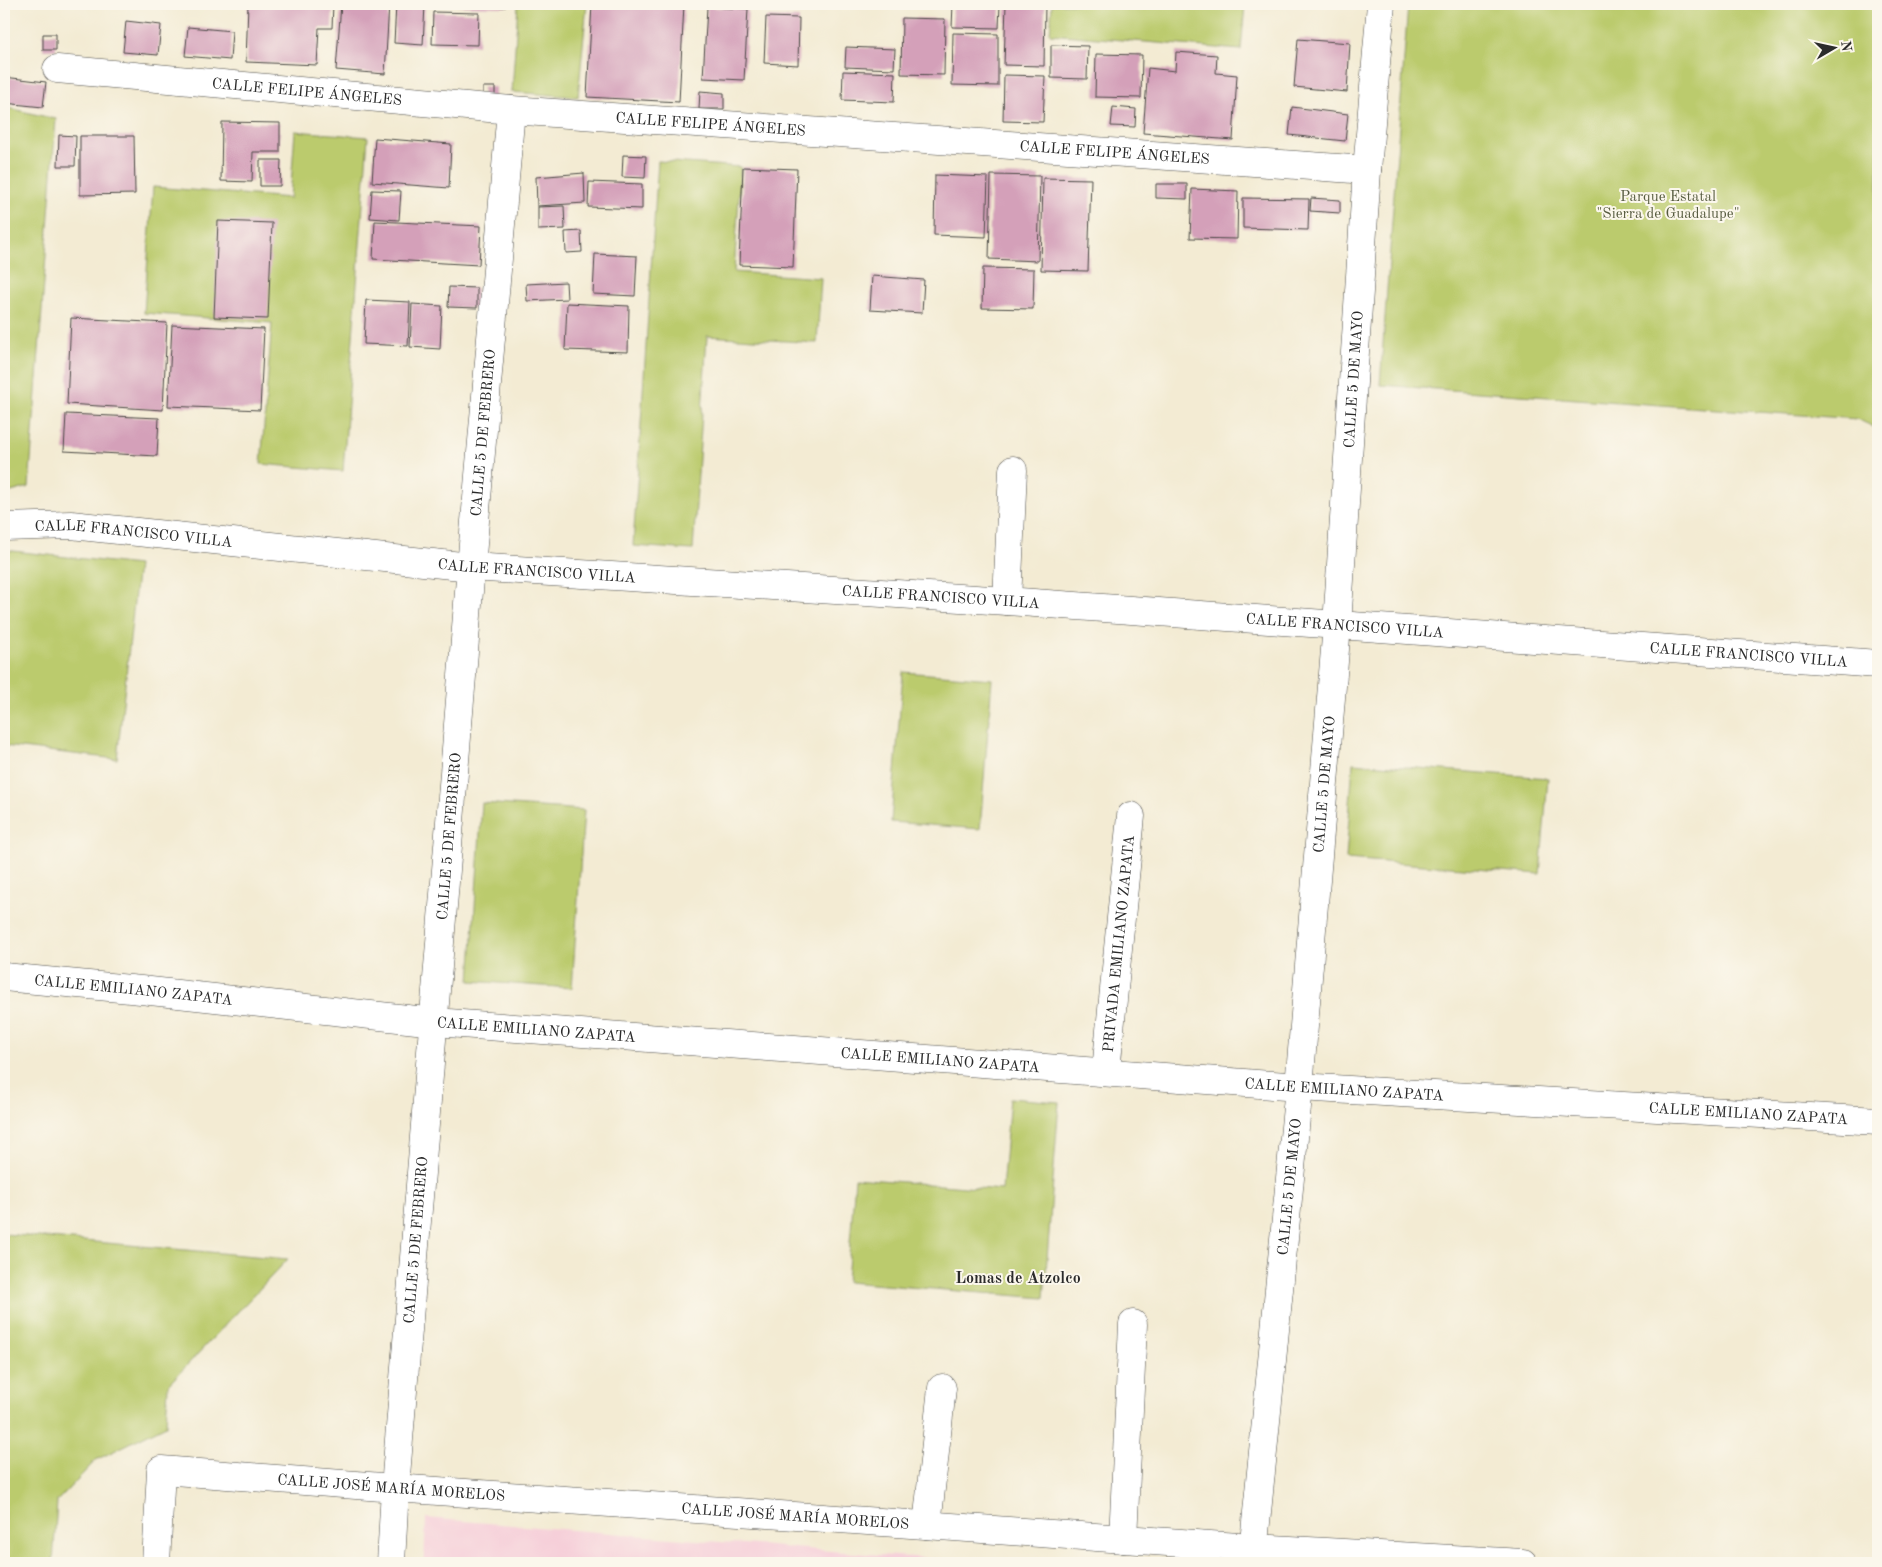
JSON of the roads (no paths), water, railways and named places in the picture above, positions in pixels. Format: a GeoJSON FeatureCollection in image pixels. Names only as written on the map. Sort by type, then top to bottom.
{"type":"FeatureCollection","features":[{"type":"Feature","properties":{"kind":"street","name":"CALLE 5 DE MAYO"},"geometry":{"type":"LineString","coordinates":[[1253,1556],[1300,1087],[1336,626],[1367,170],[1381,4]]}},
{"type":"Feature","properties":{"kind":"street","name":"CALLE FELIPE ÁNGELES"},"geometry":{"type":"LineString","coordinates":[[57,69],[511,110],[1367,170]]}},
{"type":"Feature","properties":{"kind":"street","name":"CALLE 5 DE FEBRERO"},"geometry":{"type":"LineString","coordinates":[[391,1563],[471,567],[511,110]]}},
{"type":"Feature","properties":{"kind":"street"},"geometry":{"type":"LineString","coordinates":[[1007,601],[1013,470]]}},
{"type":"Feature","properties":{"kind":"street","name":"CALLE FRANCISCO VILLA"},"geometry":{"type":"LineString","coordinates":[[4,527],[71,525],[471,567],[1007,601],[1878,664]]}},
{"type":"Feature","properties":{"kind":"street","name":"PRIVADA EMILIANO ZAPATA"},"geometry":{"type":"LineString","coordinates":[[1106,1071],[1131,816]]}},
{"type":"Feature","properties":{"kind":"street","name":"CALLE EMILIANO ZAPATA"},"geometry":{"type":"LineString","coordinates":[[4,977],[435,1022],[1300,1087],[1878,1121]]}},
{"type":"Feature","properties":{"kind":"street"},"geometry":{"type":"LineString","coordinates":[[1123,1539],[1133,1324]]}},
{"type":"Feature","properties":{"kind":"street"},"geometry":{"type":"LineString","coordinates":[[927,1525],[942,1388]]}},
{"type":"Feature","properties":{"kind":"street","name":"CALLE JOSÉ MARÍA MORELOS"},"geometry":{"type":"LineString","coordinates":[[156,1563],[161,1470],[1123,1539],[1253,1556],[1523,1563]]}},
{"type":"Feature","properties":{"kind":"district","name":"Lomas de Atzolco"},"geometry":{"type":"Point","coordinates":[1018,1277]}},
{"type":"Feature","properties":{"kind":"park label","name":"Parque Estatal \"Sierra de Guadalupe\""},"geometry":{"type":"Point","coordinates":[1668,204]}}]}
